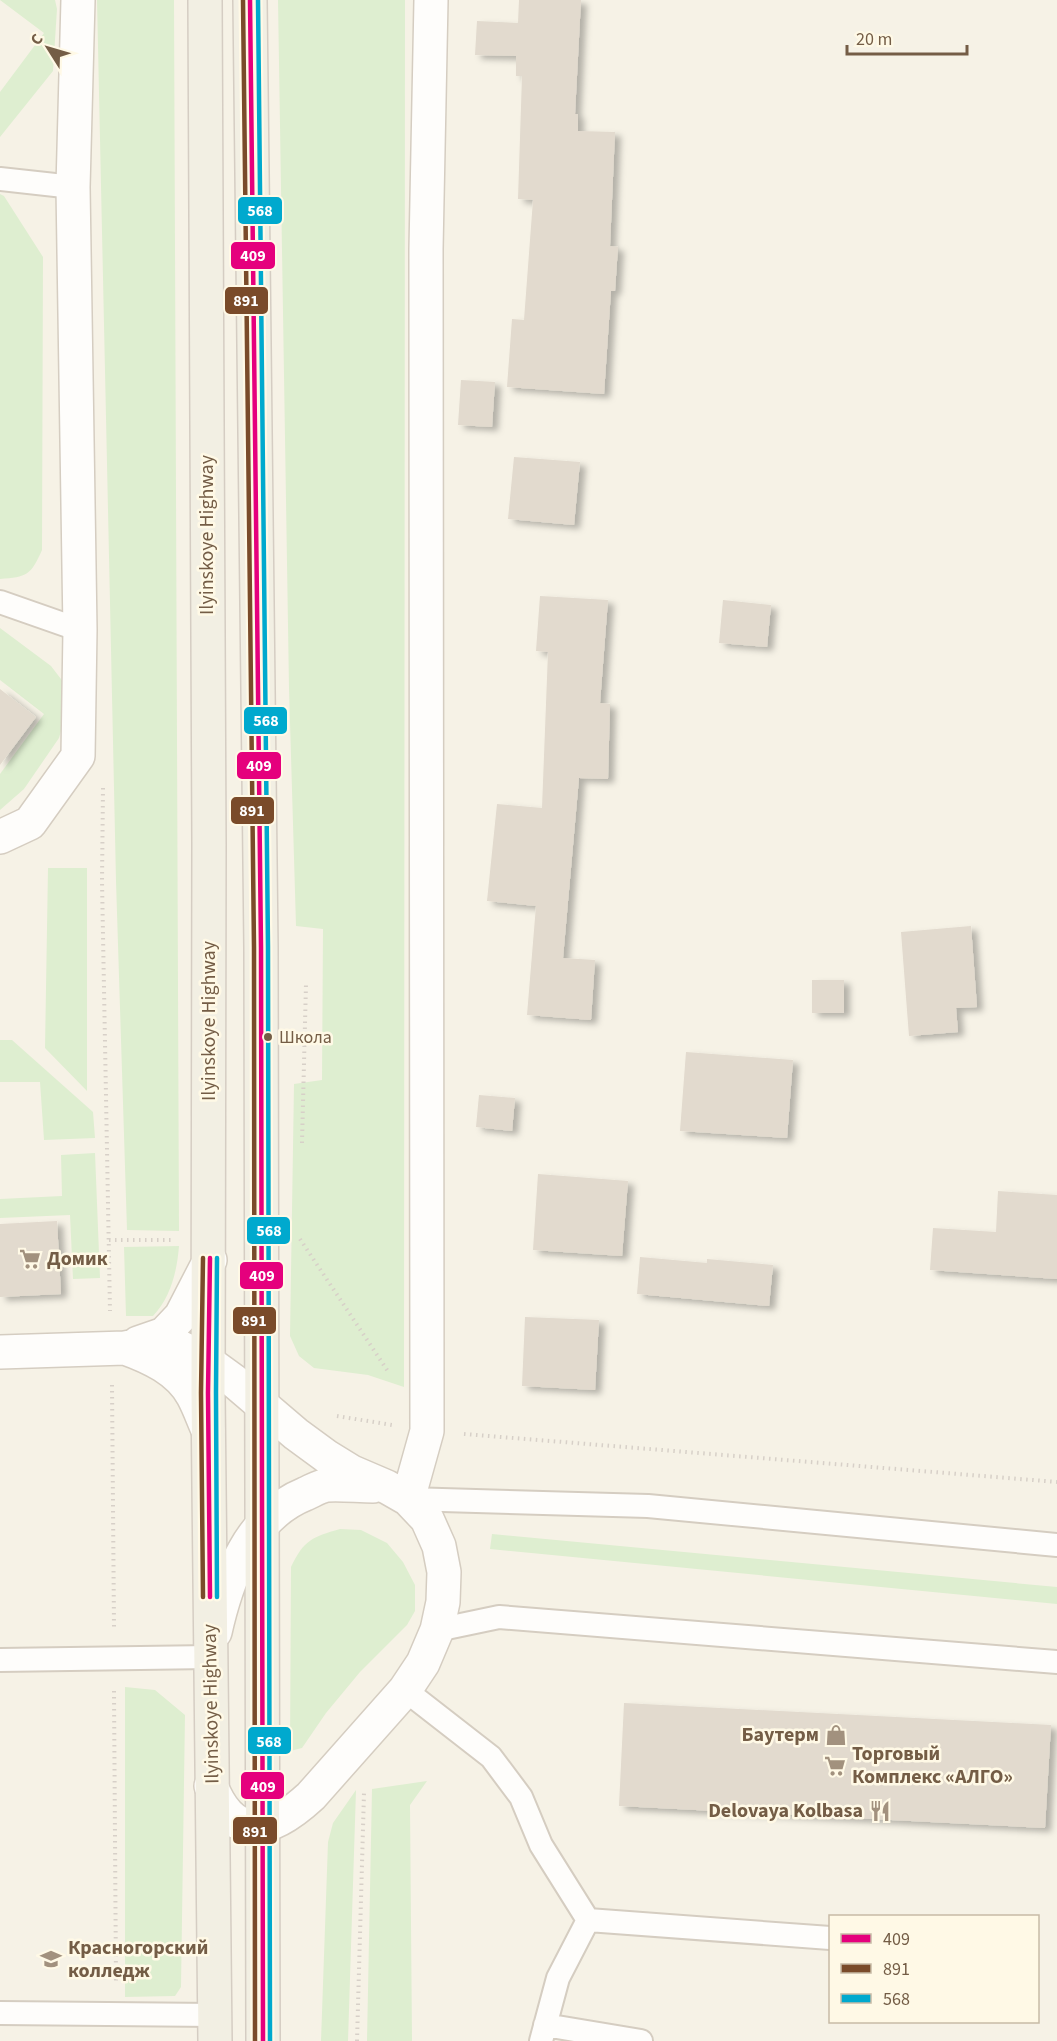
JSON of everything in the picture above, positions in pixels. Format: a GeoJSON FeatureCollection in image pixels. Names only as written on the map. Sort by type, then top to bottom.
{"type":"FeatureCollection","features":[{"type":"Feature","properties":{"kind":"main road","name":"Ilyinskoye Highway"},"geometry":{"type":"LineString","coordinates":[[205,0],[210,1260],[208,1430],[215,2028]]}},
{"type":"Feature","properties":{"kind":"main road"},"geometry":{"type":"LineString","coordinates":[[250,0],[261,947],[263,2041]]}},
{"type":"Feature","properties":{"kind":"street"},"geometry":{"type":"LineString","coordinates":[[0,837],[30,823],[78,756],[80,630],[73,187],[78,0]]}},
{"type":"Feature","properties":{"kind":"street"},"geometry":{"type":"LineString","coordinates":[[398,1493],[427,1431],[426,249],[431,0]]}},
{"type":"Feature","properties":{"kind":"street"},"geometry":{"type":"LineString","coordinates":[[118,1362],[164,1334],[182,1316],[210,1260]]}},
{"type":"Feature","properties":{"kind":"street"},"geometry":{"type":"LineString","coordinates":[[118,1362],[151,1343],[173,1344],[208,1363],[234,1381],[296,1434],[326,1456],[352,1472],[398,1493],[427,1519],[439,1546],[444,1572],[444,1602],[437,1630],[423,1663],[405,1690],[311,1796],[294,1812],[277,1822],[248,1827],[228,1815],[220,1806],[212,1786]]}},
{"type":"Feature","properties":{"kind":"street"},"geometry":{"type":"LineString","coordinates":[[262,1345],[274,1384],[291,1419],[326,1456]]}},
{"type":"Feature","properties":{"kind":"street"},"geometry":{"type":"LineString","coordinates":[[0,1352],[118,1362],[150,1357],[172,1372],[192,1393],[208,1430]]}},
{"type":"Feature","properties":{"kind":"street"},"geometry":{"type":"LineString","coordinates":[[210,1657],[221,1603],[236,1564],[258,1529],[290,1500],[325,1485],[398,1493]]}},
{"type":"Feature","properties":{"kind":"lane"},"geometry":{"type":"LineString","coordinates":[[0,179],[73,187]]}},
{"type":"Feature","properties":{"kind":"lane"},"geometry":{"type":"LineString","coordinates":[[0,602],[80,630]]}},
{"type":"Feature","properties":{"kind":"lane"},"geometry":{"type":"LineString","coordinates":[[398,1493],[648,1506],[1057,1545]]}},
{"type":"Feature","properties":{"kind":"lane"},"geometry":{"type":"LineString","coordinates":[[437,1630],[499,1617],[1057,1662]]}},
{"type":"Feature","properties":{"kind":"lane"},"geometry":{"type":"LineString","coordinates":[[0,1659],[210,1657]]}},
{"type":"Feature","properties":{"kind":"lane"},"geometry":{"type":"LineString","coordinates":[[405,1690],[490,1757],[521,1797],[541,1845],[588,1920]]}},
{"type":"Feature","properties":{"kind":"lane"},"geometry":{"type":"LineString","coordinates":[[588,1920],[829,1938]]}},
{"type":"Feature","properties":{"kind":"lane"},"geometry":{"type":"LineString","coordinates":[[588,1920],[558,1978],[543,2033],[641,2041]]}},
{"type":"Feature","properties":{"kind":"lane"},"geometry":{"type":"LineString","coordinates":[[0,2013],[116,2014],[215,2028]]}},
{"type":"Feature","properties":{"kind":"path"},"geometry":{"type":"LineString","coordinates":[[78,756],[103,779],[102,893],[110,1317]]}},
{"type":"Feature","properties":{"kind":"path"},"geometry":{"type":"LineString","coordinates":[[302,1146],[306,984]]}},
{"type":"Feature","properties":{"kind":"path"},"geometry":{"type":"LineString","coordinates":[[299,1250],[299,1238],[395,1383]]}},
{"type":"Feature","properties":{"kind":"path"},"geometry":{"type":"LineString","coordinates":[[109,1240],[179,1240]]}},
{"type":"Feature","properties":{"kind":"path"},"geometry":{"type":"LineString","coordinates":[[116,2014],[114,1658],[118,1362]]}},
{"type":"Feature","properties":{"kind":"path"},"geometry":{"type":"LineString","coordinates":[[331,1414],[427,1431],[1057,1482]]}},
{"type":"Feature","properties":{"kind":"path"},"geometry":{"type":"LineString","coordinates":[[357,2041],[364,1793]]}},
{"type":"Feature","properties":{"kind":"green space"},"geometry":{"type":"Polygon","coordinates":[[[0,0],[55,0],[57,9],[53,71],[0,137],[0,92],[44,33],[0,0]]]}},
{"type":"Feature","properties":{"kind":"green space"},"geometry":{"type":"Polygon","coordinates":[[[97,0],[174,0],[179,1231],[127,1230],[116,881],[97,0]]]}},
{"type":"Feature","properties":{"kind":"green space"},"geometry":{"type":"Polygon","coordinates":[[[278,0],[405,0],[404,1387],[368,1375],[314,1368],[299,1356],[290,1336],[294,1084],[322,1080],[323,929],[296,926],[289,688],[278,0]]]}},
{"type":"Feature","properties":{"kind":"green space"},"geometry":{"type":"Polygon","coordinates":[[[0,194],[4,196],[43,257],[42,550],[35,565],[27,573],[22,576],[0,579],[0,194]]]}},
{"type":"Feature","properties":{"kind":"green space"},"geometry":{"type":"Polygon","coordinates":[[[0,628],[51,666],[64,683],[70,699],[59,738],[24,789],[0,810],[0,774],[44,714],[0,680],[0,628]]]}},
{"type":"Feature","properties":{"kind":"green space"},"geometry":{"type":"Polygon","coordinates":[[[48,868],[87,868],[87,1091],[45,1048],[48,868]]]}},
{"type":"Feature","properties":{"kind":"green space"},"geometry":{"type":"Polygon","coordinates":[[[0,1040],[12,1040],[93,1112],[95,1138],[44,1140],[40,1082],[0,1082],[0,1040]]]}},
{"type":"Feature","properties":{"kind":"green space"},"geometry":{"type":"Polygon","coordinates":[[[95,1153],[100,1278],[73,1279],[70,1215],[0,1218],[0,1199],[62,1196],[61,1155],[95,1153]]]}},
{"type":"Feature","properties":{"kind":"green space"},"geometry":{"type":"Polygon","coordinates":[[[179,1246],[172,1283],[159,1309],[153,1316],[126,1316],[124,1247],[179,1246]]]}},
{"type":"Feature","properties":{"kind":"green space"},"geometry":{"type":"Polygon","coordinates":[[[340,1529],[361,1530],[387,1543],[403,1562],[415,1585],[415,1611],[407,1625],[360,1672],[326,1713],[302,1748],[290,1751],[291,1567],[300,1551],[310,1541],[340,1529]]]}},
{"type":"Feature","properties":{"kind":"green space"},"geometry":{"type":"Polygon","coordinates":[[[492,1534],[1057,1587],[1057,1604],[490,1549],[492,1534]]]}},
{"type":"Feature","properties":{"kind":"green space"},"geometry":{"type":"Polygon","coordinates":[[[125,1687],[155,1690],[185,1715],[181,1987],[175,1996],[125,1997],[125,1687]]]}},
{"type":"Feature","properties":{"kind":"green space"},"geometry":{"type":"Polygon","coordinates":[[[427,1781],[410,1805],[412,2041],[367,2041],[372,1789],[427,1781]]]}},
{"type":"Feature","properties":{"kind":"green space"},"geometry":{"type":"Polygon","coordinates":[[[356,1790],[348,2041],[321,2041],[328,1842],[333,1823],[356,1790]]]}},
{"type":"Feature","properties":{"kind":"building"},"geometry":{"type":"Polygon","coordinates":[[[519,0],[581,0],[575,114],[578,114],[578,131],[615,132],[610,246],[618,247],[615,291],[611,291],[604,394],[507,387],[512,319],[524,320],[533,200],[518,199],[522,76],[516,76],[516,56],[475,55],[477,21],[518,23],[519,0]]]}},
{"type":"Feature","properties":{"kind":"building"},"geometry":{"type":"Polygon","coordinates":[[[461,380],[495,382],[492,427],[458,425],[461,380]]]}},
{"type":"Feature","properties":{"kind":"building"},"geometry":{"type":"Polygon","coordinates":[[[514,457],[580,462],[574,525],[508,519],[514,457]]]}},
{"type":"Feature","properties":{"kind":"building"},"geometry":{"type":"Polygon","coordinates":[[[540,596],[608,600],[600,703],[610,704],[608,779],[579,778],[563,958],[595,960],[591,1020],[527,1015],[536,906],[487,901],[497,804],[542,808],[548,652],[536,651],[540,596]]]}},
{"type":"Feature","properties":{"kind":"building"},"geometry":{"type":"Polygon","coordinates":[[[723,600],[771,605],[767,647],[719,643],[723,600]]]}},
{"type":"Feature","properties":{"kind":"building"},"geometry":{"type":"Polygon","coordinates":[[[0,689],[36,717],[0,765],[0,689]]]}},
{"type":"Feature","properties":{"kind":"building"},"geometry":{"type":"Polygon","coordinates":[[[971,926],[977,1007],[956,1008],[958,1032],[909,1036],[901,932],[971,926]]]}},
{"type":"Feature","properties":{"kind":"building"},"geometry":{"type":"Polygon","coordinates":[[[812,980],[844,980],[844,1013],[812,1013],[812,980]]]}},
{"type":"Feature","properties":{"kind":"building"},"geometry":{"type":"Polygon","coordinates":[[[686,1052],[793,1060],[787,1138],[680,1131],[686,1052]]]}},
{"type":"Feature","properties":{"kind":"building"},"geometry":{"type":"Polygon","coordinates":[[[479,1095],[515,1098],[512,1131],[476,1127],[479,1095]]]}},
{"type":"Feature","properties":{"kind":"building"},"geometry":{"type":"Polygon","coordinates":[[[538,1174],[628,1181],[622,1256],[533,1250],[538,1174]]]}},
{"type":"Feature","properties":{"kind":"building"},"geometry":{"type":"Polygon","coordinates":[[[998,1191],[1057,1195],[1057,1279],[930,1270],[933,1228],[996,1232],[998,1191]]]}},
{"type":"Feature","properties":{"kind":"building","name":"Домик"},"geometry":{"type":"Polygon","coordinates":[[[57,1221],[61,1294],[0,1297],[0,1224],[57,1221]]]}},
{"type":"Feature","properties":{"kind":"building"},"geometry":{"type":"Polygon","coordinates":[[[640,1257],[707,1263],[707,1259],[773,1265],[769,1306],[637,1294],[640,1257]]]}},
{"type":"Feature","properties":{"kind":"building"},"geometry":{"type":"Polygon","coordinates":[[[525,1317],[599,1320],[595,1390],[522,1386],[525,1317]]]}},
{"type":"Feature","properties":{"kind":"building","name":"Торговый Комплекс «АЛГО»"},"geometry":{"type":"Polygon","coordinates":[[[624,1703],[1051,1725],[1045,1828],[619,1806],[624,1703]]]}},
{"type":"Feature","properties":{"kind":"transit line","name":"891"},"geometry":{"type":"LineString","coordinates":[[243,0],[254,947],[255,2041]]}},
{"type":"Feature","properties":{"kind":"transit line","name":"409"},"geometry":{"type":"LineString","coordinates":[[250,0],[261,947],[263,2041]]}},
{"type":"Feature","properties":{"kind":"transit line","name":"568"},"geometry":{"type":"LineString","coordinates":[[258,0],[268,947],[270,2041]]}},
{"type":"Feature","properties":{"kind":"transit line","name":"891"},"geometry":{"type":"LineString","coordinates":[[203,1258],[201,1393],[203,1597]]}},
{"type":"Feature","properties":{"kind":"transit line","name":"409"},"geometry":{"type":"LineString","coordinates":[[210,1258],[208,1393],[210,1597]]}},
{"type":"Feature","properties":{"kind":"transit line","name":"568"},"geometry":{"type":"LineString","coordinates":[[217,1258],[217,1597]]}},
{"type":"Feature","properties":{"kind":"place","name":"Школа"},"geometry":{"type":"Point","coordinates":[268,1037]}},
{"type":"Feature","properties":{"kind":"place","name":"Домик"},"geometry":{"type":"Point","coordinates":[30,1259]}},
{"type":"Feature","properties":{"kind":"place","name":"Баутерм"},"geometry":{"type":"Point","coordinates":[836,1735]}},
{"type":"Feature","properties":{"kind":"place","name":"Торговый Комплекс «АЛГО»"},"geometry":{"type":"Point","coordinates":[835,1766]}},
{"type":"Feature","properties":{"kind":"place","name":"Delovaya Kolbasa"},"geometry":{"type":"Point","coordinates":[880,1811]}},
{"type":"Feature","properties":{"kind":"place","name":"Красногорский колледж"},"geometry":{"type":"Point","coordinates":[51,1959]}}]}
